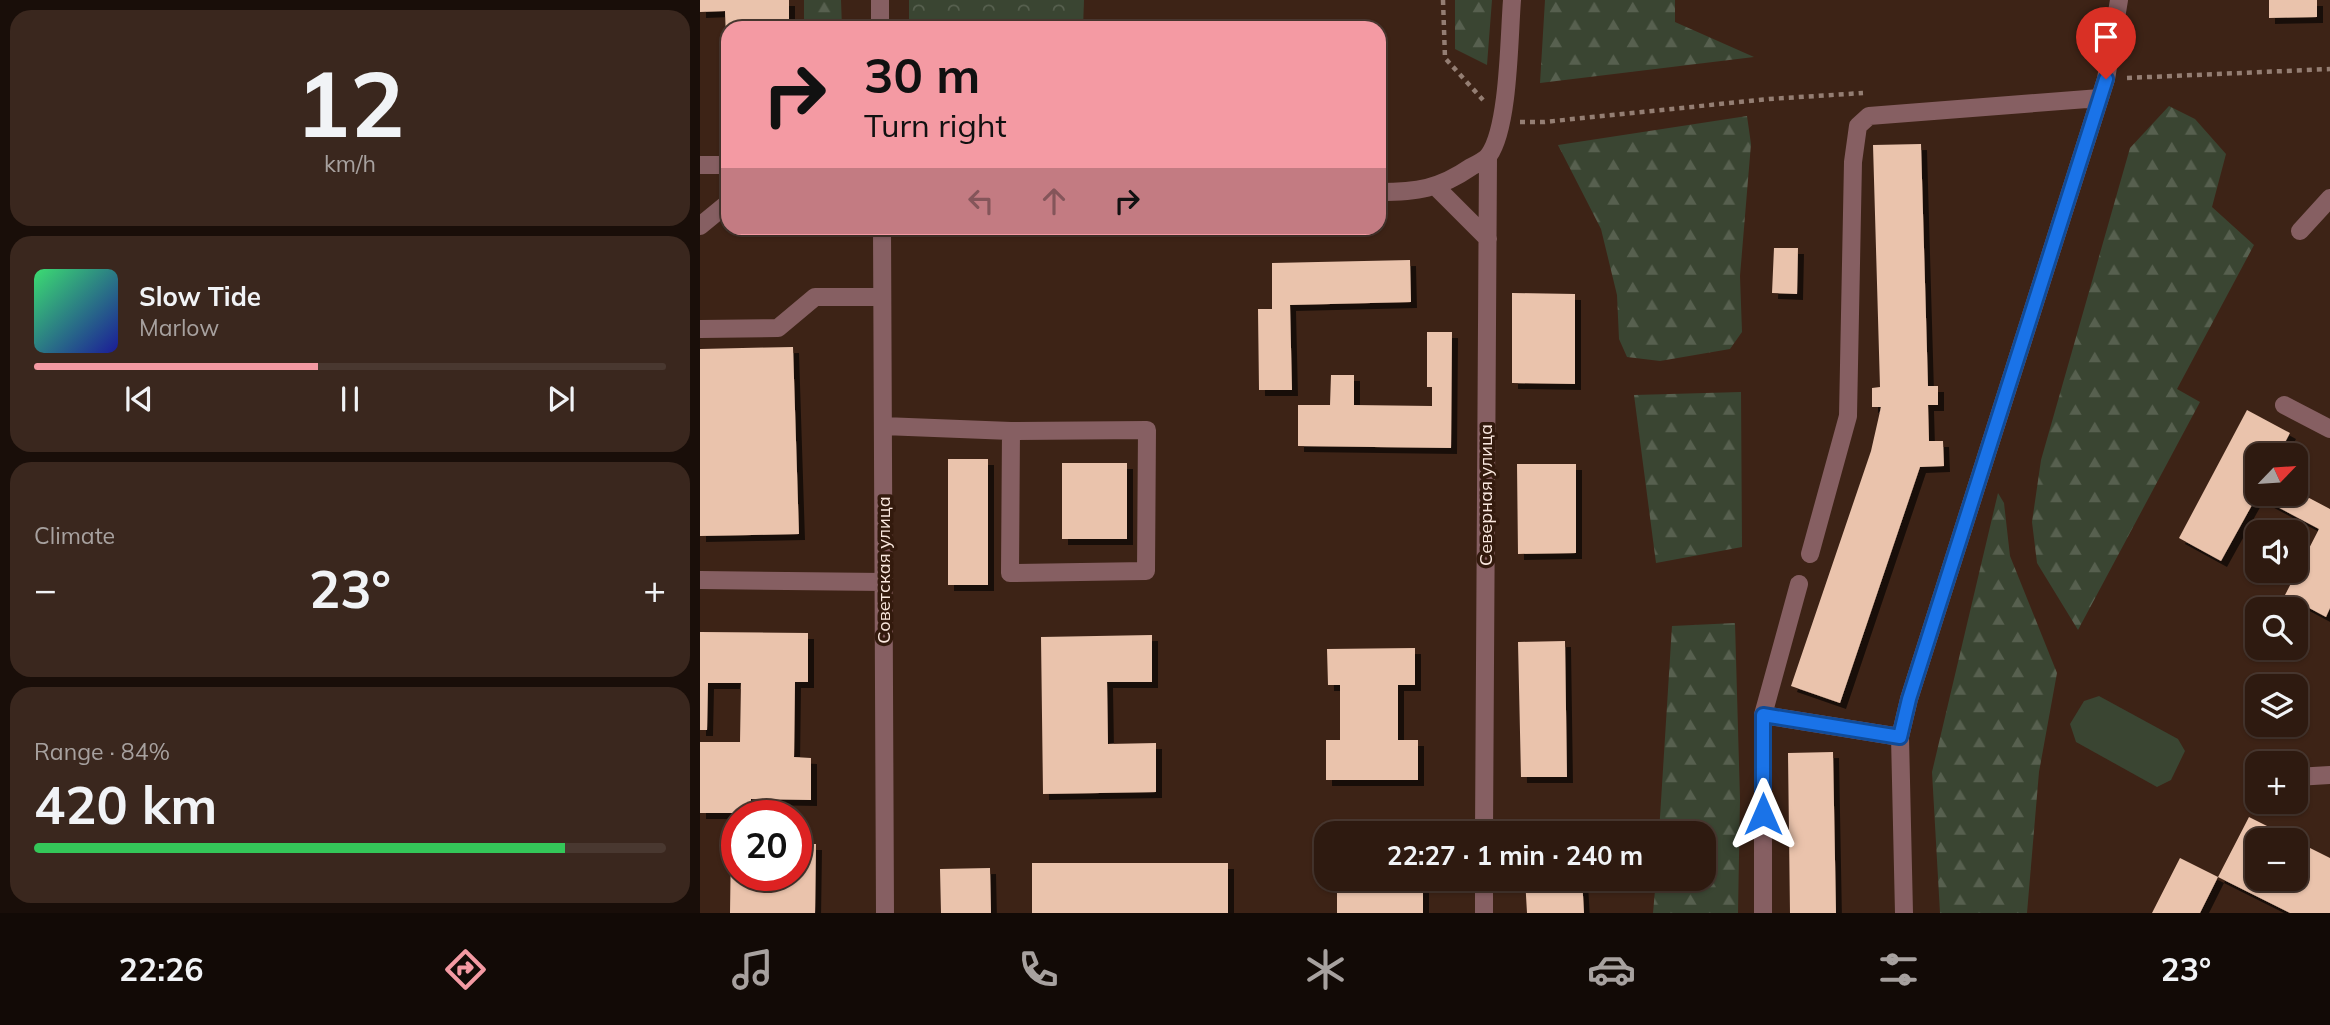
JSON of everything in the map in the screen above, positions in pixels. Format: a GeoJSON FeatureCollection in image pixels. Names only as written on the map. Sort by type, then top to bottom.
{"type":"FeatureCollection","features":[{"type":"Feature","properties":{"kind":"street"},"geometry":{"type":"LineString","coordinates":[[880,0],[880,21]]}},
{"type":"Feature","properties":{"kind":"street"},"geometry":{"type":"LineString","coordinates":[[1386,192],[1412,192],[1436,187],[1488,156],[1503,123],[1512,0]]}},
{"type":"Feature","properties":{"kind":"street"},"geometry":{"type":"LineString","coordinates":[[1904,913],[1900,737],[1909,699],[2106,79],[2119,0]]}},
{"type":"Feature","properties":{"kind":"street"},"geometry":{"type":"LineString","coordinates":[[1810,554],[1848,416],[1853,162],[1858,126],[1868,116],[2100,98]]}},
{"type":"Feature","properties":{"kind":"street","name":"Северная улица"},"geometry":{"type":"LineString","coordinates":[[1484,821],[1488,156]]}},
{"type":"Feature","properties":{"kind":"street"},"geometry":{"type":"LineString","coordinates":[[700,164],[721,165]]}},
{"type":"Feature","properties":{"kind":"street"},"geometry":{"type":"LineString","coordinates":[[1436,187],[1488,239]]}},
{"type":"Feature","properties":{"kind":"street"},"geometry":{"type":"LineString","coordinates":[[2300,231],[2330,198]]}},
{"type":"Feature","properties":{"kind":"street"},"geometry":{"type":"LineString","coordinates":[[700,226],[721,210]]}},
{"type":"Feature","properties":{"kind":"street","name":"Советская улица"},"geometry":{"type":"LineString","coordinates":[[882,235],[885,913]]}},
{"type":"Feature","properties":{"kind":"street"},"geometry":{"type":"LineString","coordinates":[[700,329],[778,328],[815,297],[882,297]]}},
{"type":"Feature","properties":{"kind":"street"},"geometry":{"type":"LineString","coordinates":[[2284,405],[2330,429]]}},
{"type":"Feature","properties":{"kind":"street"},"geometry":{"type":"LineString","coordinates":[[883,426],[1010,431],[1147,430],[1146,571],[1010,573],[1010,431]]}},
{"type":"Feature","properties":{"kind":"street"},"geometry":{"type":"LineString","coordinates":[[700,580],[884,582]]}},
{"type":"Feature","properties":{"kind":"street"},"geometry":{"type":"LineString","coordinates":[[1763,913],[1763,715],[1799,584]]}},
{"type":"Feature","properties":{"kind":"street"},"geometry":{"type":"LineString","coordinates":[[1763,715],[1900,737]]}},
{"type":"Feature","properties":{"kind":"street"},"geometry":{"type":"LineString","coordinates":[[2308,776],[2330,775]]}},
{"type":"Feature","properties":{"kind":"street"},"geometry":{"type":"LineString","coordinates":[[1484,891],[1484,913]]}},
{"type":"Feature","properties":{"kind":"path"},"geometry":{"type":"LineString","coordinates":[[1443,0],[1445,58],[1503,123],[1544,122],[1769,99]]}},
{"type":"Feature","properties":{"kind":"path"},"geometry":{"type":"LineString","coordinates":[[2163,77],[2330,69]]}},
{"type":"Feature","properties":{"kind":"green space"},"geometry":{"type":"Polygon","coordinates":[[[804,0],[841,0],[842,21],[804,21],[804,0]]]}},
{"type":"Feature","properties":{"kind":"green space"},"geometry":{"type":"Polygon","coordinates":[[[909,0],[1084,0],[1083,21],[909,21],[909,0]]]}},
{"type":"Feature","properties":{"kind":"green space"},"geometry":{"type":"Polygon","coordinates":[[[1455,0],[1492,0],[1487,65],[1455,49],[1455,0]]]}},
{"type":"Feature","properties":{"kind":"green space"},"geometry":{"type":"Polygon","coordinates":[[[1545,0],[1675,0],[1675,22],[1754,57],[1540,83],[1545,0]]]}},
{"type":"Feature","properties":{"kind":"green space"},"geometry":{"type":"Polygon","coordinates":[[[2169,106],[2195,119],[2226,154],[2212,207],[2254,245],[2177,389],[2200,402],[2078,630],[2037,563],[2032,522],[2041,460],[2130,148],[2169,106]]]}},
{"type":"Feature","properties":{"kind":"green space"},"geometry":{"type":"Polygon","coordinates":[[[1747,116],[1751,144],[1740,276],[1742,332],[1730,349],[1660,361],[1627,357],[1619,339],[1617,295],[1601,229],[1558,145],[1747,116]]]}},
{"type":"Feature","properties":{"kind":"green space"},"geometry":{"type":"Polygon","coordinates":[[[1741,392],[1742,547],[1656,563],[1634,395],[1741,392]]]}},
{"type":"Feature","properties":{"kind":"green space"},"geometry":{"type":"Polygon","coordinates":[[[1998,493],[2004,503],[2010,556],[2057,673],[2039,772],[2027,913],[1940,913],[1932,772],[1998,493]]]}},
{"type":"Feature","properties":{"kind":"green space"},"geometry":{"type":"Polygon","coordinates":[[[1735,623],[1740,799],[1738,913],[1653,913],[1655,891],[1716,891],[1716,821],[1660,821],[1672,626],[1735,623]]]}},
{"type":"Feature","properties":{"kind":"green space"},"geometry":{"type":"Polygon","coordinates":[[[2099,696],[2178,739],[2185,751],[2171,780],[2157,787],[2076,742],[2070,724],[2084,701],[2099,696]]]}},
{"type":"Feature","properties":{"kind":"building"},"geometry":{"type":"Polygon","coordinates":[[[700,0],[789,0],[789,21],[725,21],[725,11],[700,12],[700,0]]]}},
{"type":"Feature","properties":{"kind":"building"},"geometry":{"type":"Polygon","coordinates":[[[2269,0],[2317,0],[2317,17],[2269,18],[2269,0]]]}},
{"type":"Feature","properties":{"kind":"building"},"geometry":{"type":"Polygon","coordinates":[[[1921,144],[1928,386],[1938,386],[1938,405],[1928,405],[1929,441],[1943,441],[1944,466],[1920,467],[1840,703],[1791,686],[1871,451],[1881,407],[1872,407],[1872,388],[1880,387],[1873,145],[1921,144]]]}},
{"type":"Feature","properties":{"kind":"building"},"geometry":{"type":"Polygon","coordinates":[[[1774,248],[1798,248],[1797,294],[1772,293],[1774,248]]]}},
{"type":"Feature","properties":{"kind":"building"},"geometry":{"type":"Polygon","coordinates":[[[1410,260],[1411,302],[1290,305],[1292,390],[1259,390],[1258,309],[1272,309],[1272,263],[1410,260]]]}},
{"type":"Feature","properties":{"kind":"building"},"geometry":{"type":"Polygon","coordinates":[[[1512,293],[1575,294],[1575,384],[1512,383],[1512,293]]]}},
{"type":"Feature","properties":{"kind":"building"},"geometry":{"type":"Polygon","coordinates":[[[1427,332],[1452,332],[1451,448],[1298,446],[1298,405],[1330,405],[1331,375],[1354,375],[1354,405],[1432,406],[1432,387],[1427,387],[1427,332]]]}},
{"type":"Feature","properties":{"kind":"building"},"geometry":{"type":"Polygon","coordinates":[[[793,347],[799,534],[700,536],[700,349],[793,347]]]}},
{"type":"Feature","properties":{"kind":"building"},"geometry":{"type":"Polygon","coordinates":[[[2247,410],[2290,433],[2285,443],[2245,443],[2245,506],[2251,506],[2221,561],[2179,538],[2247,410]]]}},
{"type":"Feature","properties":{"kind":"building"},"geometry":{"type":"Polygon","coordinates":[[[948,459],[988,459],[988,585],[948,585],[948,459]]]}},
{"type":"Feature","properties":{"kind":"building"},"geometry":{"type":"Polygon","coordinates":[[[1062,463],[1127,463],[1127,539],[1062,539],[1062,463]]]}},
{"type":"Feature","properties":{"kind":"building"},"geometry":{"type":"Polygon","coordinates":[[[1517,464],[1576,464],[1576,553],[1518,554],[1517,464]]]}},
{"type":"Feature","properties":{"kind":"building"},"geometry":{"type":"Polygon","coordinates":[[[2308,497],[2330,509],[2330,608],[2326,617],[2308,607],[2308,597],[2285,595],[2291,583],[2308,583],[2308,550],[2319,529],[2308,523],[2308,520],[2302,520],[2276,506],[2308,506],[2308,497]]]}},
{"type":"Feature","properties":{"kind":"building"},"geometry":{"type":"Polygon","coordinates":[[[700,632],[808,633],[808,682],[795,682],[794,757],[811,758],[811,800],[721,800],[721,813],[700,813],[700,742],[740,742],[741,683],[708,683],[707,730],[700,730],[700,632]]]}},
{"type":"Feature","properties":{"kind":"building"},"geometry":{"type":"Polygon","coordinates":[[[1152,635],[1152,682],[1107,682],[1108,744],[1156,743],[1156,792],[1043,794],[1041,637],[1152,635]]]}},
{"type":"Feature","properties":{"kind":"building"},"geometry":{"type":"Polygon","coordinates":[[[1565,641],[1567,777],[1521,777],[1518,642],[1565,641]]]}},
{"type":"Feature","properties":{"kind":"building"},"geometry":{"type":"Polygon","coordinates":[[[1415,648],[1415,685],[1398,685],[1398,740],[1418,740],[1418,780],[1326,780],[1326,740],[1340,740],[1340,685],[1328,685],[1327,649],[1415,648]]]}},
{"type":"Feature","properties":{"kind":"building"},"geometry":{"type":"Polygon","coordinates":[[[1833,752],[1836,913],[1790,913],[1788,753],[1833,752]]]}},
{"type":"Feature","properties":{"kind":"building"},"geometry":{"type":"Polygon","coordinates":[[[2249,817],[2271,828],[2245,828],[2245,890],[2218,877],[2249,817]]]}},
{"type":"Feature","properties":{"kind":"building"},"geometry":{"type":"Polygon","coordinates":[[[812,844],[816,844],[815,913],[730,913],[730,891],[812,891],[812,844]]]}},
{"type":"Feature","properties":{"kind":"building"},"geometry":{"type":"Polygon","coordinates":[[[2308,847],[2330,858],[2330,913],[2290,913],[2246,891],[2308,891],[2308,847]]]}},
{"type":"Feature","properties":{"kind":"building"},"geometry":{"type":"Polygon","coordinates":[[[2180,858],[2218,877],[2200,913],[2152,913],[2180,858]]]}},
{"type":"Feature","properties":{"kind":"building"},"geometry":{"type":"Polygon","coordinates":[[[1032,863],[1228,863],[1228,913],[1032,913],[1032,863]]]}},
{"type":"Feature","properties":{"kind":"building"},"geometry":{"type":"Polygon","coordinates":[[[990,868],[991,913],[941,913],[940,869],[990,868]]]}},
{"type":"Feature","properties":{"kind":"building"},"geometry":{"type":"Polygon","coordinates":[[[1337,891],[1423,891],[1423,913],[1337,913],[1337,891]]]}},
{"type":"Feature","properties":{"kind":"building"},"geometry":{"type":"Polygon","coordinates":[[[1526,891],[1583,891],[1584,913],[1527,913],[1526,891]]]}},
{"type":"Feature","properties":{"kind":"route"},"geometry":{"type":"LineString","coordinates":[[1763,814],[1763,715],[1900,737],[1909,699],[2106,79]]}}]}
